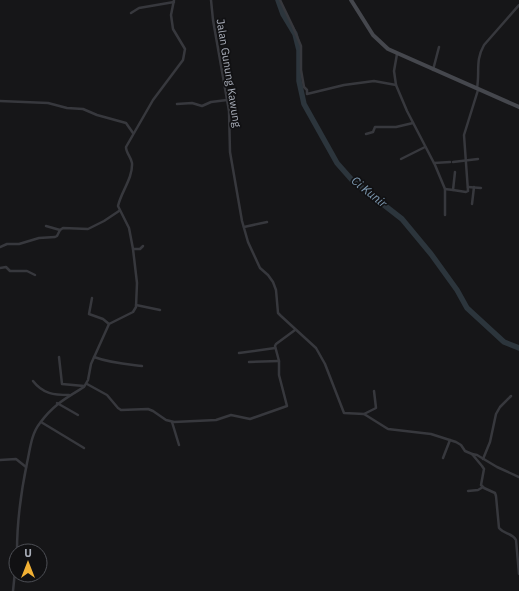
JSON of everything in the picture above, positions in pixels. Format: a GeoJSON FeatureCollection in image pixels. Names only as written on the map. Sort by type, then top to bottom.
{"type":"FeatureCollection","features":[{"type":"Feature","properties":{"kind":"street","name":"Jalan Gunung Kawung"},"geometry":{"type":"LineString","coordinates":[[211,0],[227,100],[230,128],[230,152],[248,242],[260,268],[273,282],[278,297],[278,313],[316,348],[321,356],[344,412],[364,414]]}},
{"type":"Feature","properties":{"kind":"street"},"geometry":{"type":"LineString","coordinates":[[280,0],[301,46],[303,82],[304,88],[307,90],[307,94],[344,85],[374,81],[396,85]]}},
{"type":"Feature","properties":{"kind":"street"},"geometry":{"type":"LineString","coordinates":[[351,0],[373,35],[381,43],[397,54],[519,107]]}},
{"type":"Feature","properties":{"kind":"street"},"geometry":{"type":"LineString","coordinates":[[17,543],[20,506],[26,467],[34,432],[57,403],[85,385],[89,368],[109,324],[133,312],[136,305],[137,283],[133,249],[129,228],[119,211],[118,206],[129,179],[132,162],[126,151],[126,147],[153,100],[183,60],[185,49],[173,29],[171,14],[174,1],[139,8],[131,13]]}},
{"type":"Feature","properties":{"kind":"street"},"geometry":{"type":"LineString","coordinates":[[445,189],[468,191],[463,140],[464,131],[478,89],[478,61],[480,52],[484,45],[519,5]]}},
{"type":"Feature","properties":{"kind":"street"},"geometry":{"type":"LineString","coordinates":[[433,70],[439,47]]}},
{"type":"Feature","properties":{"kind":"street"},"geometry":{"type":"LineString","coordinates":[[397,54],[394,71],[396,85],[406,111],[414,123],[445,189],[445,216]]}},
{"type":"Feature","properties":{"kind":"street"},"geometry":{"type":"LineString","coordinates":[[177,104],[192,103],[202,106],[211,102],[227,100]]}},
{"type":"Feature","properties":{"kind":"street"},"geometry":{"type":"LineString","coordinates":[[0,101],[41,102],[67,108],[83,109],[97,115],[126,123],[134,134]]}},
{"type":"Feature","properties":{"kind":"street"},"geometry":{"type":"LineString","coordinates":[[366,134],[373,132],[375,127],[396,127],[414,123]]}},
{"type":"Feature","properties":{"kind":"street"},"geometry":{"type":"LineString","coordinates":[[401,159],[425,148]]}},
{"type":"Feature","properties":{"kind":"street"},"geometry":{"type":"LineString","coordinates":[[434,163],[478,159]]}},
{"type":"Feature","properties":{"kind":"street"},"geometry":{"type":"LineString","coordinates":[[453,190],[455,172]]}},
{"type":"Feature","properties":{"kind":"street"},"geometry":{"type":"LineString","coordinates":[[468,187],[481,188]]}},
{"type":"Feature","properties":{"kind":"street"},"geometry":{"type":"LineString","coordinates":[[472,204],[474,188]]}},
{"type":"Feature","properties":{"kind":"street"},"geometry":{"type":"LineString","coordinates":[[46,226],[60,230],[64,228],[88,229],[119,211]]}},
{"type":"Feature","properties":{"kind":"street"},"geometry":{"type":"LineString","coordinates":[[244,227],[267,222]]}},
{"type":"Feature","properties":{"kind":"street"},"geometry":{"type":"LineString","coordinates":[[0,247],[7,244],[18,244],[39,238],[55,237],[60,230]]}},
{"type":"Feature","properties":{"kind":"street"},"geometry":{"type":"LineString","coordinates":[[133,249],[140,249],[143,246]]}},
{"type":"Feature","properties":{"kind":"street"},"geometry":{"type":"LineString","coordinates":[[0,268],[6,267],[10,271],[27,271],[35,275]]}},
{"type":"Feature","properties":{"kind":"street"},"geometry":{"type":"LineString","coordinates":[[92,298],[89,314],[103,319],[109,324]]}},
{"type":"Feature","properties":{"kind":"street"},"geometry":{"type":"LineString","coordinates":[[136,305],[160,310]]}},
{"type":"Feature","properties":{"kind":"street"},"geometry":{"type":"LineString","coordinates":[[59,357],[62,384],[95,387],[107,394],[120,410],[148,409],[172,422],[216,420],[231,415],[250,419],[286,407],[287,404],[279,375],[275,348],[276,344],[296,330]]}},
{"type":"Feature","properties":{"kind":"street"},"geometry":{"type":"LineString","coordinates":[[239,353],[275,348]]}},
{"type":"Feature","properties":{"kind":"street"},"geometry":{"type":"LineString","coordinates":[[94,357],[111,363],[117,362],[142,366]]}},
{"type":"Feature","properties":{"kind":"street"},"geometry":{"type":"LineString","coordinates":[[249,362],[278,361]]}},
{"type":"Feature","properties":{"kind":"street"},"geometry":{"type":"LineString","coordinates":[[33,381],[40,390],[47,393],[69,395]]}},
{"type":"Feature","properties":{"kind":"street"},"geometry":{"type":"LineString","coordinates":[[364,414],[376,408],[374,391]]}},
{"type":"Feature","properties":{"kind":"street"},"geometry":{"type":"LineString","coordinates":[[483,459],[490,442],[496,414],[500,407],[511,396]]}},
{"type":"Feature","properties":{"kind":"street"},"geometry":{"type":"LineString","coordinates":[[57,403],[78,415]]}},
{"type":"Feature","properties":{"kind":"street"},"geometry":{"type":"LineString","coordinates":[[364,414],[388,429],[431,434],[450,440],[460,445],[465,451],[477,455],[497,467],[519,477]]}},
{"type":"Feature","properties":{"kind":"street"},"geometry":{"type":"LineString","coordinates":[[41,422],[84,448]]}},
{"type":"Feature","properties":{"kind":"street"},"geometry":{"type":"LineString","coordinates":[[172,422],[179,445]]}},
{"type":"Feature","properties":{"kind":"street"},"geometry":{"type":"LineString","coordinates":[[443,458],[450,440]]}},
{"type":"Feature","properties":{"kind":"street"},"geometry":{"type":"LineString","coordinates":[[472,454],[484,469],[481,485],[482,487]]}},
{"type":"Feature","properties":{"kind":"street"},"geometry":{"type":"LineString","coordinates":[[0,460],[16,459],[26,467]]}},
{"type":"Feature","properties":{"kind":"street"},"geometry":{"type":"LineString","coordinates":[[468,491],[478,490],[482,487]]}},
{"type":"Feature","properties":{"kind":"street"},"geometry":{"type":"LineString","coordinates":[[482,487],[491,491],[496,496],[499,528],[503,532],[514,537],[516,540],[519,574]]}},
{"type":"Feature","properties":{"kind":"waterway","name":"Ci Kunir"},"geometry":{"type":"LineString","coordinates":[[278,0],[283,14],[295,34],[299,50],[299,81],[304,104],[337,163],[352,180],[402,219],[431,254],[457,290],[467,308],[504,342],[519,348]]}}]}
